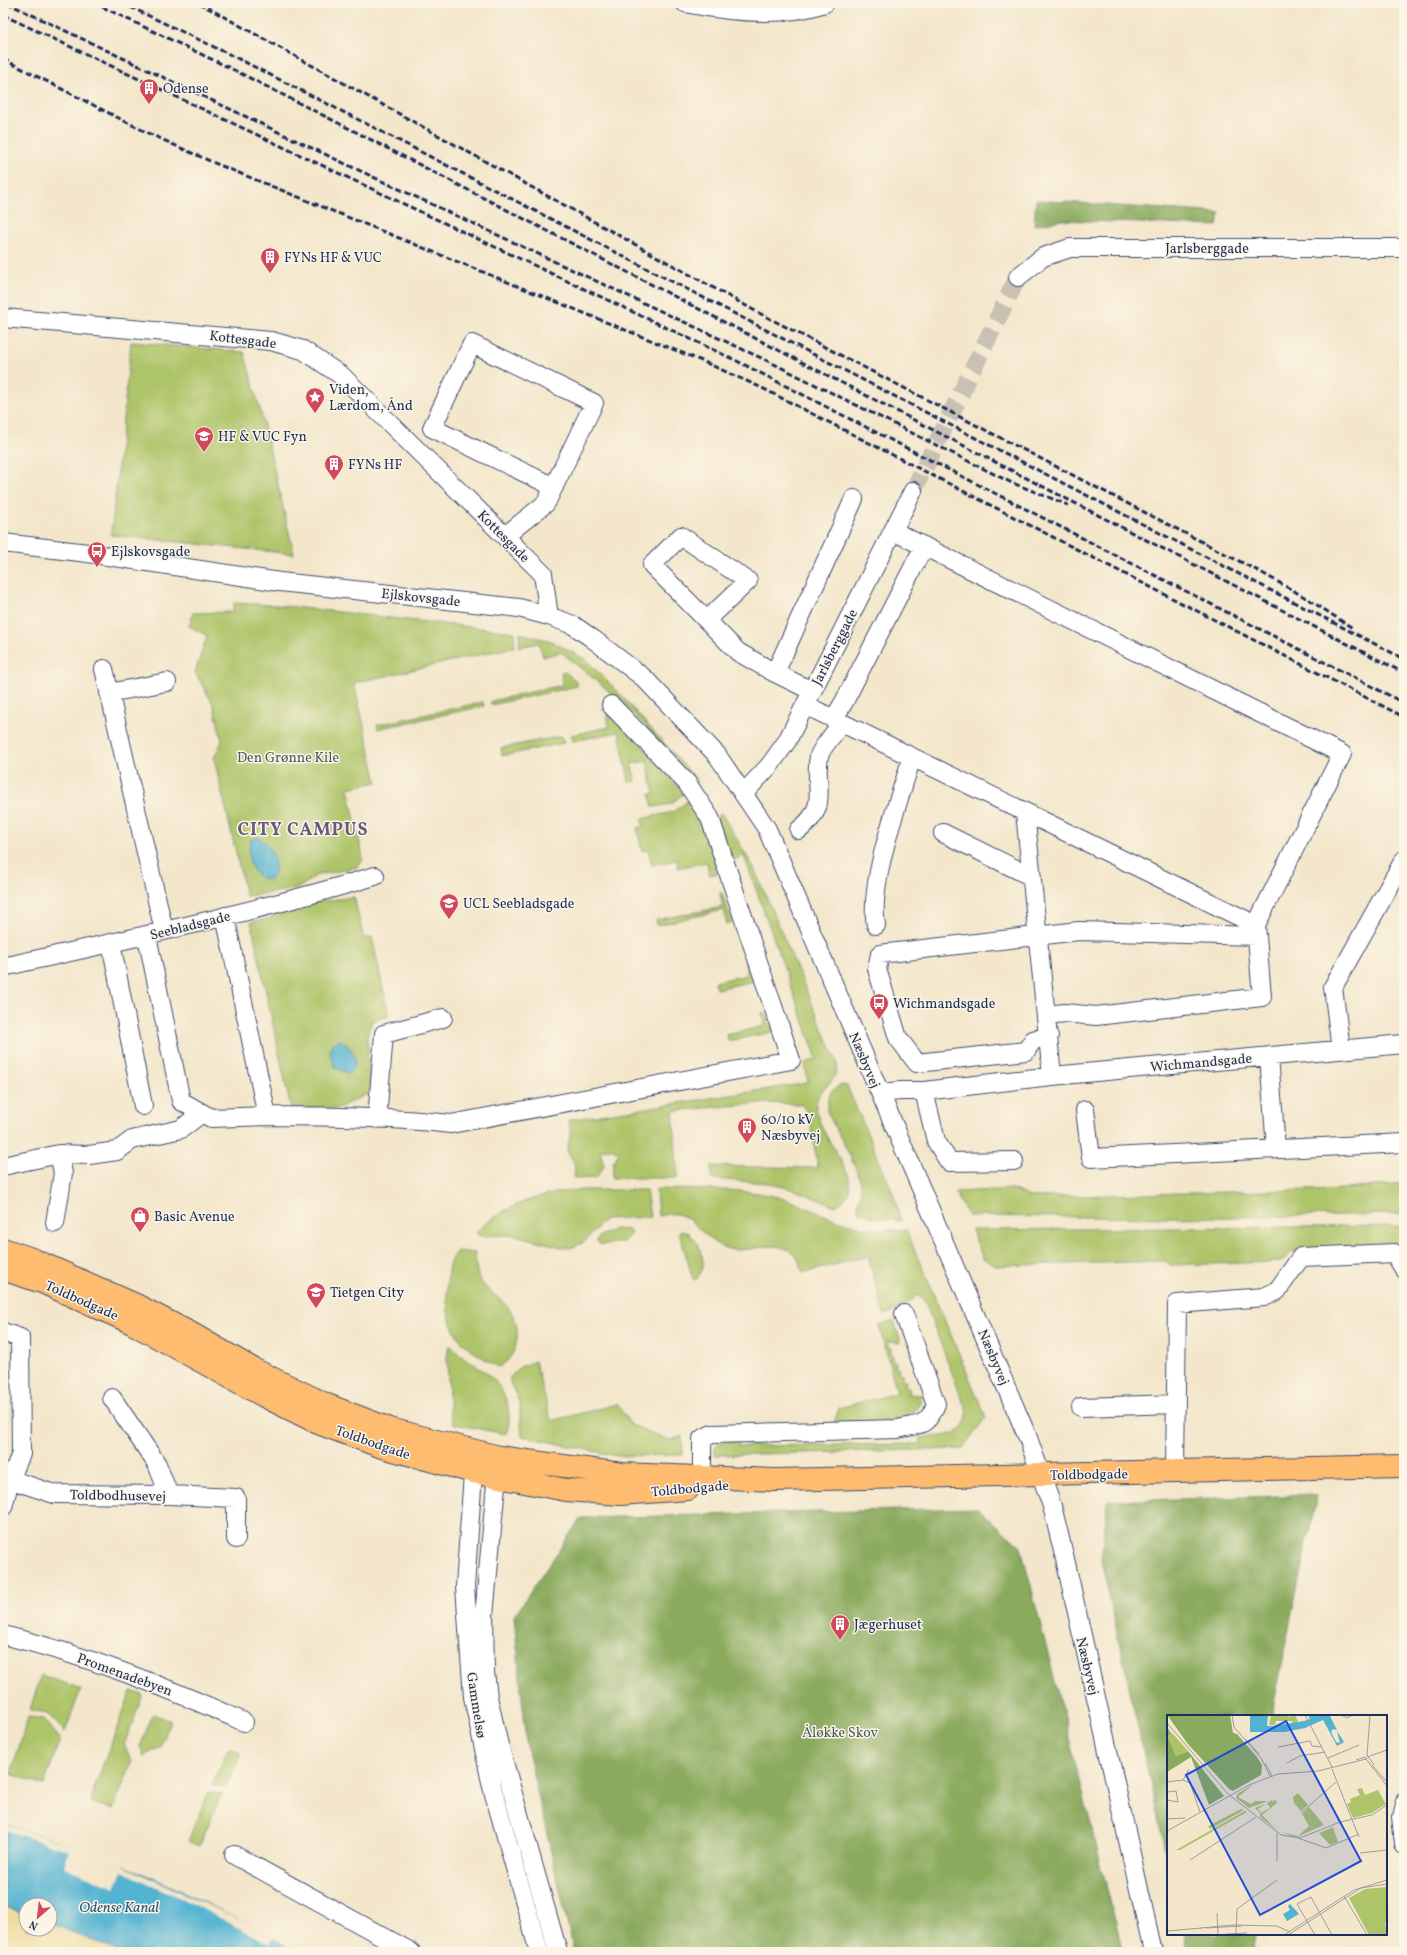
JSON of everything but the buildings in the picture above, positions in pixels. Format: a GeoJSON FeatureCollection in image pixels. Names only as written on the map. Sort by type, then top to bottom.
{"type":"FeatureCollection","features":[{"type":"Feature","properties":{"kind":"main road","name":"Toldbodgade"},"geometry":{"type":"LineString","coordinates":[[3,1249],[32,1259],[136,1305],[192,1334],[253,1369],[327,1405],[473,1461]]}},
{"type":"Feature","properties":{"kind":"main road","name":"Toldbodgade"},"geometry":{"type":"LineString","coordinates":[[3,1269],[42,1282],[132,1323],[264,1396],[318,1423],[382,1447],[497,1466],[566,1490],[620,1494],[713,1488],[775,1480]]}},
{"type":"Feature","properties":{"kind":"main road","name":"Toldbodgade"},"geometry":{"type":"LineString","coordinates":[[497,1466],[622,1474],[775,1480],[1404,1466]]}},
{"type":"Feature","properties":{"kind":"street"},"geometry":{"type":"LineString","coordinates":[[686,3],[747,11],[779,11],[815,6],[825,3]]}},
{"type":"Feature","properties":{"kind":"street","name":"Jarlsberggade"},"geometry":{"type":"LineString","coordinates":[[1018,277],[1043,257],[1070,248],[1404,248]]}},
{"type":"Feature","properties":{"kind":"street","name":"Kottesgade"},"geometry":{"type":"LineString","coordinates":[[3,318],[271,341],[303,350],[342,376],[543,574],[549,616]]}},
{"type":"Feature","properties":{"kind":"street"},"geometry":{"type":"LineString","coordinates":[[505,536],[546,503],[554,487],[594,403],[472,344],[432,428],[554,487]]}},
{"type":"Feature","properties":{"kind":"street","name":"Jarlsberggade"},"geometry":{"type":"LineString","coordinates":[[743,794],[770,765],[787,741],[913,492]]}},
{"type":"Feature","properties":{"kind":"street"},"geometry":{"type":"LineString","coordinates":[[775,673],[854,499]]}},
{"type":"Feature","properties":{"kind":"street"},"geometry":{"type":"LineString","coordinates":[[893,531],[1342,754],[1257,930],[1262,997],[1096,1016],[1065,1013],[1046,1015]]}},
{"type":"Feature","properties":{"kind":"street"},"geometry":{"type":"LineString","coordinates":[[707,620],[748,581],[681,536],[652,565],[738,652],[775,673],[838,721],[1025,812],[1257,930]]}},
{"type":"Feature","properties":{"kind":"street","name":"Ejlskovsgade"},"geometry":{"type":"LineString","coordinates":[[3,543],[88,553],[280,582],[519,608],[549,616],[572,625],[593,638],[644,678],[717,755],[743,794]]}},
{"type":"Feature","properties":{"kind":"street"},"geometry":{"type":"LineString","coordinates":[[799,830],[809,822],[820,799],[819,754],[838,721],[845,700],[924,546]]}},
{"type":"Feature","properties":{"kind":"street"},"geometry":{"type":"LineString","coordinates":[[104,669],[164,931]]}},
{"type":"Feature","properties":{"kind":"street"},"geometry":{"type":"LineString","coordinates":[[109,693],[167,682]]}},
{"type":"Feature","properties":{"kind":"street"},"geometry":{"type":"LineString","coordinates":[[147,936],[180,1100],[211,1118],[325,1116],[409,1120],[451,1124],[791,1060],[710,818],[688,783],[611,705]]}},
{"type":"Feature","properties":{"kind":"street"},"geometry":{"type":"LineString","coordinates":[[876,925],[873,911],[881,863],[912,757]]}},
{"type":"Feature","properties":{"kind":"street","name":"Næsbyvej"},"geometry":{"type":"LineString","coordinates":[[743,794],[767,829],[1003,1378],[1052,1506],[1153,1952]]}},
{"type":"Feature","properties":{"kind":"street"},"geometry":{"type":"LineString","coordinates":[[1025,812],[1052,1076]]}},
{"type":"Feature","properties":{"kind":"street"},"geometry":{"type":"LineString","coordinates":[[943,833],[1032,877]]}},
{"type":"Feature","properties":{"kind":"street"},"geometry":{"type":"LineString","coordinates":[[1341,1050],[1333,987],[1404,860]]}},
{"type":"Feature","properties":{"kind":"street","name":"Seebladsgade"},"geometry":{"type":"LineString","coordinates":[[3,967],[147,936],[314,895],[375,876]]}},
{"type":"Feature","properties":{"kind":"street"},"geometry":{"type":"LineString","coordinates":[[225,916],[267,1116]]}},
{"type":"Feature","properties":{"kind":"street"},"geometry":{"type":"LineString","coordinates":[[1049,1036],[1033,1040],[1026,1051],[917,1063],[898,1038],[877,969],[880,954],[1078,931],[1257,930]]}},
{"type":"Feature","properties":{"kind":"street"},"geometry":{"type":"LineString","coordinates":[[111,943],[144,1106]]}},
{"type":"Feature","properties":{"kind":"street"},"geometry":{"type":"LineString","coordinates":[[377,1119],[384,1034],[443,1018]]}},
{"type":"Feature","properties":{"kind":"street","name":"Wichmandsgade"},"geometry":{"type":"LineString","coordinates":[[880,1093],[901,1091],[924,1092],[1052,1076],[1404,1044]]}},
{"type":"Feature","properties":{"kind":"street"},"geometry":{"type":"LineString","coordinates":[[1270,1056],[1276,1149]]}},
{"type":"Feature","properties":{"kind":"street"},"geometry":{"type":"LineString","coordinates":[[924,1092],[936,1141],[949,1162],[1014,1161]]}},
{"type":"Feature","properties":{"kind":"street"},"geometry":{"type":"LineString","coordinates":[[1085,1110],[1091,1158],[1404,1142]]}},
{"type":"Feature","properties":{"kind":"street"},"geometry":{"type":"LineString","coordinates":[[3,1170],[3,1166],[59,1154],[89,1155],[117,1151],[132,1140],[181,1129],[202,1113]]}},
{"type":"Feature","properties":{"kind":"street"},"geometry":{"type":"LineString","coordinates":[[55,1223],[63,1173],[59,1154]]}},
{"type":"Feature","properties":{"kind":"street"},"geometry":{"type":"LineString","coordinates":[[1175,1471],[1177,1304],[1264,1297],[1277,1291],[1301,1257],[1394,1253],[1404,1269]]}},
{"type":"Feature","properties":{"kind":"street"},"geometry":{"type":"LineString","coordinates":[[702,1477],[702,1439],[712,1434],[898,1429],[922,1424],[931,1417],[936,1404],[904,1314]]}},
{"type":"Feature","properties":{"kind":"street"},"geometry":{"type":"LineString","coordinates":[[3,1332],[20,1338],[21,1454],[6,1478],[3,1507]]}},
{"type":"Feature","properties":{"kind":"street"},"geometry":{"type":"LineString","coordinates":[[112,1398],[157,1464],[169,1495]]}},
{"type":"Feature","properties":{"kind":"street"},"geometry":{"type":"LineString","coordinates":[[1081,1407],[1176,1404]]}},
{"type":"Feature","properties":{"kind":"street","name":"Gammelsø"},"geometry":{"type":"LineString","coordinates":[[473,1461],[465,1587],[473,1697],[492,1787],[539,1952]]}},
{"type":"Feature","properties":{"kind":"street","name":"Gammelsø"},"geometry":{"type":"LineString","coordinates":[[497,1466],[484,1616],[485,1672],[487,1691],[498,1741],[558,1952]]}},
{"type":"Feature","properties":{"kind":"street","name":"Toldbodhusevej"},"geometry":{"type":"LineString","coordinates":[[6,1478],[54,1494],[169,1495],[236,1498],[236,1539]]}},
{"type":"Feature","properties":{"kind":"street","name":"Promenadebyen"},"geometry":{"type":"LineString","coordinates":[[3,1635],[46,1645],[160,1686],[244,1722]]}},
{"type":"Feature","properties":{"kind":"street"},"geometry":{"type":"LineString","coordinates":[[1404,1804],[1401,1818],[1404,1843]]}},
{"type":"Feature","properties":{"kind":"street"},"geometry":{"type":"LineString","coordinates":[[234,1855],[411,1952]]}},
{"type":"Feature","properties":{"kind":"green space"},"geometry":{"type":"Polygon","coordinates":[[[1036,200],[1220,213],[1217,226],[1062,220],[1034,225],[1036,200]]]}},
{"type":"Feature","properties":{"kind":"green space"},"geometry":{"type":"Polygon","coordinates":[[[131,342],[244,352],[261,413],[294,554],[111,535],[131,342]]]}},
{"type":"Feature","properties":{"kind":"green space","name":"Den Grønne Kile"},"geometry":{"type":"Polygon","coordinates":[[[234,603],[276,605],[515,632],[514,647],[354,683],[377,782],[348,788],[363,859],[358,867],[317,875],[297,889],[246,896],[214,758],[222,741],[214,706],[195,672],[207,636],[189,626],[193,613],[233,612],[234,603]]]}},
{"type":"Feature","properties":{"kind":"green space"},"geometry":{"type":"Polygon","coordinates":[[[520,633],[551,641],[585,659],[617,691],[698,781],[695,783],[639,719],[603,686],[561,652],[543,657],[539,643],[519,647],[520,633]]]}},
{"type":"Feature","properties":{"kind":"green space"},"geometry":{"type":"Polygon","coordinates":[[[561,672],[565,672],[576,681],[577,686],[491,705],[491,701],[563,685],[561,672]]]}},
{"type":"Feature","properties":{"kind":"green space"},"geometry":{"type":"Polygon","coordinates":[[[483,702],[484,706],[378,729],[377,725],[483,702]]]}},
{"type":"Feature","properties":{"kind":"green space"},"geometry":{"type":"Polygon","coordinates":[[[607,713],[623,723],[684,793],[671,804],[653,807],[650,794],[654,794],[647,761],[631,764],[636,781],[629,782],[619,732],[573,741],[571,735],[609,727],[607,713]]]}},
{"type":"Feature","properties":{"kind":"green space"},"geometry":{"type":"Polygon","coordinates":[[[562,736],[564,743],[502,756],[501,748],[562,736]]]}},
{"type":"Feature","properties":{"kind":"green space"},"geometry":{"type":"Polygon","coordinates":[[[689,800],[708,836],[716,864],[717,874],[709,875],[707,862],[678,868],[677,860],[652,865],[648,850],[642,851],[637,828],[644,826],[641,819],[673,812],[689,800]]]}},
{"type":"Feature","properties":{"kind":"green space"},"geometry":{"type":"Polygon","coordinates":[[[721,813],[753,866],[837,1062],[836,1074],[818,1096],[816,1105],[821,1125],[846,1170],[850,1183],[850,1188],[847,1195],[835,1206],[795,1190],[768,1183],[711,1179],[711,1166],[818,1168],[809,1115],[801,1104],[761,1103],[673,1111],[678,1178],[612,1178],[613,1163],[619,1152],[611,1148],[600,1151],[604,1166],[596,1178],[574,1179],[575,1165],[567,1151],[571,1131],[568,1120],[808,1083],[805,1063],[817,1059],[744,856],[730,861],[716,817],[721,813]]]}},
{"type":"Feature","properties":{"kind":"green space"},"geometry":{"type":"Polygon","coordinates":[[[720,893],[722,893],[732,922],[727,924],[723,910],[657,925],[656,920],[723,907],[720,893]]]}},
{"type":"Feature","properties":{"kind":"green space"},"geometry":{"type":"Polygon","coordinates":[[[354,897],[364,939],[372,937],[389,1016],[372,1021],[367,1036],[371,1092],[336,1109],[291,1109],[251,922],[272,918],[272,913],[322,901],[354,897]]]}},
{"type":"Feature","properties":{"kind":"green space"},"geometry":{"type":"Polygon","coordinates":[[[745,961],[747,961],[755,981],[716,989],[715,982],[747,975],[745,961]]]}},
{"type":"Feature","properties":{"kind":"green space"},"geometry":{"type":"Polygon","coordinates":[[[762,1013],[766,1013],[773,1032],[728,1041],[726,1035],[765,1026],[762,1013]]]}},
{"type":"Feature","properties":{"kind":"green space"},"geometry":{"type":"Polygon","coordinates":[[[842,1085],[847,1086],[893,1193],[901,1221],[871,1217],[859,1212],[858,1204],[861,1189],[860,1178],[827,1111],[830,1095],[834,1089],[842,1085]]]}},
{"type":"Feature","properties":{"kind":"green space"},"geometry":{"type":"Polygon","coordinates":[[[1404,1183],[1404,1214],[1171,1218],[968,1216],[955,1192],[1012,1189],[1030,1197],[1346,1189],[1404,1183]]]}},
{"type":"Feature","properties":{"kind":"green space"},"geometry":{"type":"Polygon","coordinates":[[[656,1189],[719,1190],[766,1194],[785,1199],[837,1220],[859,1226],[882,1230],[906,1230],[986,1417],[963,1449],[715,1455],[715,1448],[719,1442],[739,1440],[738,1446],[921,1444],[920,1438],[944,1436],[957,1431],[966,1421],[967,1412],[924,1300],[918,1295],[900,1309],[884,1315],[868,1256],[803,1273],[797,1258],[788,1249],[771,1246],[744,1250],[729,1249],[713,1242],[684,1216],[668,1214],[658,1216],[656,1189]]]}},
{"type":"Feature","properties":{"kind":"green space"},"geometry":{"type":"Polygon","coordinates":[[[578,1190],[646,1190],[650,1217],[605,1219],[584,1242],[574,1247],[565,1248],[514,1235],[479,1236],[476,1232],[498,1215],[523,1202],[550,1194],[578,1190]]]}},
{"type":"Feature","properties":{"kind":"green space"},"geometry":{"type":"Polygon","coordinates":[[[1404,1226],[1404,1259],[1396,1250],[1292,1252],[1281,1262],[1170,1265],[1165,1261],[996,1266],[983,1259],[972,1230],[1404,1226]]]}},
{"type":"Feature","properties":{"kind":"green space"},"geometry":{"type":"Polygon","coordinates":[[[615,1229],[629,1230],[631,1234],[623,1242],[606,1245],[599,1244],[597,1240],[600,1236],[615,1229]]]}},
{"type":"Feature","properties":{"kind":"green space"},"geometry":{"type":"Polygon","coordinates":[[[681,1230],[686,1232],[694,1239],[698,1244],[702,1256],[703,1267],[697,1279],[693,1279],[679,1232],[681,1230]]]}},
{"type":"Feature","properties":{"kind":"green space"},"geometry":{"type":"Polygon","coordinates":[[[457,1251],[475,1253],[477,1271],[480,1280],[486,1288],[506,1305],[516,1324],[517,1341],[515,1349],[506,1362],[499,1367],[474,1352],[458,1336],[452,1326],[447,1302],[447,1286],[451,1259],[457,1251]]]}},
{"type":"Feature","properties":{"kind":"green space"},"geometry":{"type":"Polygon","coordinates":[[[894,1321],[900,1340],[899,1343],[888,1342],[888,1348],[891,1348],[893,1361],[896,1362],[896,1368],[899,1368],[898,1373],[902,1374],[902,1380],[906,1381],[905,1387],[909,1388],[908,1394],[922,1395],[920,1403],[911,1414],[899,1421],[834,1423],[839,1408],[897,1393],[879,1325],[894,1321]]]}},
{"type":"Feature","properties":{"kind":"green space"},"geometry":{"type":"Polygon","coordinates":[[[449,1345],[491,1377],[501,1389],[509,1411],[506,1434],[454,1424],[450,1415],[447,1357],[449,1345]]]}},
{"type":"Feature","properties":{"kind":"green space"},"geometry":{"type":"Polygon","coordinates":[[[535,1361],[551,1421],[617,1404],[631,1425],[670,1440],[682,1436],[683,1455],[617,1456],[522,1436],[519,1402],[510,1382],[510,1377],[520,1367],[535,1361]]]}},
{"type":"Feature","properties":{"kind":"green space"},"geometry":{"type":"Polygon","coordinates":[[[1317,1495],[1273,1703],[1272,1715],[1167,1715],[1167,1858],[1101,1560],[1108,1501],[1317,1495]]]}},
{"type":"Feature","properties":{"kind":"green space","name":"Åløkke Skov"},"geometry":{"type":"Polygon","coordinates":[[[977,1508],[1021,1547],[1123,1952],[574,1952],[526,1742],[514,1616],[581,1518],[977,1508]]]}},
{"type":"Feature","properties":{"kind":"green space"},"geometry":{"type":"Polygon","coordinates":[[[41,1675],[81,1689],[65,1732],[47,1713],[30,1710],[41,1675]]]}},
{"type":"Feature","properties":{"kind":"green space"},"geometry":{"type":"Polygon","coordinates":[[[131,1691],[143,1695],[124,1745],[132,1761],[113,1810],[91,1802],[95,1786],[131,1691]]]}},
{"type":"Feature","properties":{"kind":"green space"},"geometry":{"type":"Polygon","coordinates":[[[153,1714],[171,1721],[160,1747],[144,1756],[140,1746],[153,1714]]]}},
{"type":"Feature","properties":{"kind":"green space"},"geometry":{"type":"Polygon","coordinates":[[[28,1717],[44,1719],[60,1739],[44,1785],[11,1774],[28,1717]]]}},
{"type":"Feature","properties":{"kind":"green space"},"geometry":{"type":"Polygon","coordinates":[[[229,1748],[241,1753],[226,1787],[212,1785],[229,1748]]]}},
{"type":"Feature","properties":{"kind":"green space"},"geometry":{"type":"Polygon","coordinates":[[[208,1792],[222,1794],[199,1846],[188,1841],[208,1792]]]}},
{"type":"Feature","properties":{"kind":"green space"},"geometry":{"type":"Polygon","coordinates":[[[1184,1935],[1256,1935],[1254,1952],[1188,1952],[1184,1935]]]}},
{"type":"Feature","properties":{"kind":"green space"},"geometry":{"type":"Polygon","coordinates":[[[3,1943],[20,1952],[3,1952],[3,1943]]]}},
{"type":"Feature","properties":{"kind":"sand"},"geometry":{"type":"Polygon","coordinates":[[[3,1906],[18,1911],[18,1937],[58,1937],[58,1926],[120,1952],[20,1952],[3,1943],[3,1906]]]}},
{"type":"Feature","properties":{"kind":"water"},"geometry":{"type":"Polygon","coordinates":[[[258,837],[268,846],[274,859],[275,870],[273,877],[268,879],[262,878],[256,873],[251,865],[249,854],[251,840],[258,837]]]}},
{"type":"Feature","properties":{"kind":"water"},"geometry":{"type":"Polygon","coordinates":[[[340,1040],[349,1047],[354,1055],[354,1065],[348,1074],[335,1067],[330,1052],[333,1043],[340,1040]]]}},
{"type":"Feature","properties":{"kind":"water","name":"Odense Kanal"},"geometry":{"type":"Polygon","coordinates":[[[3,1823],[118,1863],[176,1888],[296,1952],[120,1952],[58,1926],[58,1897],[18,1897],[18,1911],[3,1906],[3,1823]]]}},
{"type":"Feature","properties":{"kind":"pier"},"geometry":{"type":"Polygon","coordinates":[[[3,1823],[70,1845],[71,1843],[125,1864],[124,1866],[274,1937],[270,1944],[189,1902],[122,1871],[115,1888],[64,1867],[69,1851],[3,1829],[3,1823]]]}},
{"type":"Feature","properties":{"kind":"tunnel"},"geometry":{"type":"LineString","coordinates":[[913,491],[1018,277]]}},
{"type":"Feature","properties":{"kind":"railway"},"geometry":{"type":"LineString","coordinates":[[7,3],[354,168],[772,363],[1010,482],[1068,505]]}},
{"type":"Feature","properties":{"kind":"railway"},"geometry":{"type":"LineString","coordinates":[[94,3],[230,68],[354,131],[1404,673]]}},
{"type":"Feature","properties":{"kind":"railway"},"geometry":{"type":"LineString","coordinates":[[122,3],[235,57],[359,120],[1404,659]]}},
{"type":"Feature","properties":{"kind":"railway"},"geometry":{"type":"LineString","coordinates":[[199,3],[759,313],[1264,574],[1308,599],[1354,629]]}},
{"type":"Feature","properties":{"kind":"railway"},"geometry":{"type":"LineString","coordinates":[[3,15],[737,361],[1404,703]]}},
{"type":"Feature","properties":{"kind":"railway"},"geometry":{"type":"LineString","coordinates":[[3,59],[150,134],[212,162],[702,361],[762,388],[1404,717]]}},
{"type":"Feature","properties":{"kind":"place","name":"Odense"},"geometry":{"type":"Point","coordinates":[149,105]}},
{"type":"Feature","properties":{"kind":"place","name":"FYNs HF & VUC"},"geometry":{"type":"Point","coordinates":[270,274]}},
{"type":"Feature","properties":{"kind":"place","name":"Viden, Lærdom, Ånd"},"geometry":{"type":"Point","coordinates":[315,414]}},
{"type":"Feature","properties":{"kind":"place","name":"HF & VUC Fyn"},"geometry":{"type":"Point","coordinates":[204,453]}},
{"type":"Feature","properties":{"kind":"place","name":"FYNs HF"},"geometry":{"type":"Point","coordinates":[334,481]}},
{"type":"Feature","properties":{"kind":"place","name":"Ejlskovsgade"},"geometry":{"type":"Point","coordinates":[97,568]}},
{"type":"Feature","properties":{"kind":"place","name":"UCL Seebladsgade"},"geometry":{"type":"Point","coordinates":[449,920]}},
{"type":"Feature","properties":{"kind":"place","name":"Wichmandsgade"},"geometry":{"type":"Point","coordinates":[879,1020]}},
{"type":"Feature","properties":{"kind":"place","name":"60/10 kV Næsbyvej"},"geometry":{"type":"Point","coordinates":[747,1144]}},
{"type":"Feature","properties":{"kind":"place","name":"Basic Avenue"},"geometry":{"type":"Point","coordinates":[140,1233]}},
{"type":"Feature","properties":{"kind":"place","name":"Tietgen City"},"geometry":{"type":"Point","coordinates":[316,1309]}},
{"type":"Feature","properties":{"kind":"place","name":"Jægerhuset"},"geometry":{"type":"Point","coordinates":[840,1641]}},
{"type":"Feature","properties":{"kind":"district","name":"CITY CAMPUS"},"geometry":{"type":"Point","coordinates":[303,829]}}]}
